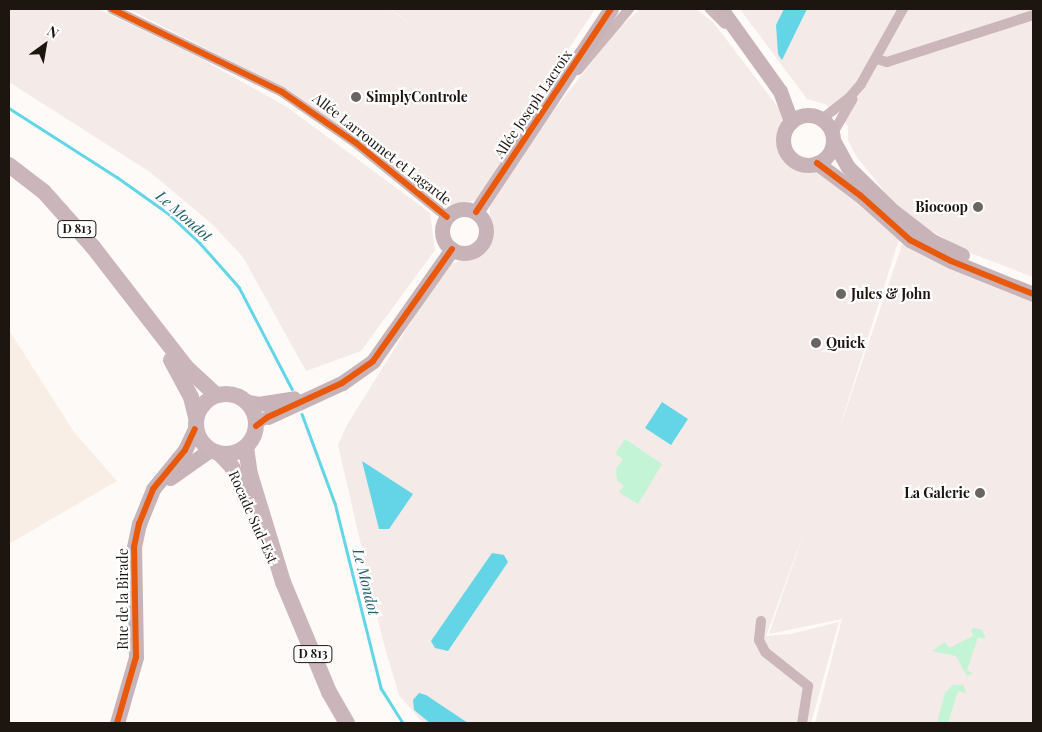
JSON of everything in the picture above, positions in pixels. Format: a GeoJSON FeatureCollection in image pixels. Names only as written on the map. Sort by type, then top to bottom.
{"type":"FeatureCollection","features":[{"type":"Feature","properties":{"kind":"main road","name":"D 813"},"geometry":{"type":"LineString","coordinates":[[9,165],[44,192],[93,247],[186,367],[216,395]]}},
{"type":"Feature","properties":{"kind":"main road","name":"D 813"},"geometry":{"type":"LineString","coordinates":[[136,303],[180,373],[196,423]]}},
{"type":"Feature","properties":{"kind":"main road"},"geometry":{"type":"LineString","coordinates":[[216,395],[235,395],[245,401],[255,416],[262,422],[246,447],[229,455],[215,452],[196,423],[200,407],[216,395]]}},
{"type":"Feature","properties":{"kind":"main road","name":"Rocade Sud-Est"},"geometry":{"type":"LineString","coordinates":[[246,447],[250,474],[283,582]]}},
{"type":"Feature","properties":{"kind":"main road","name":"Rocade Sud-Est"},"geometry":{"type":"LineString","coordinates":[[215,452],[239,480],[329,692],[347,723]]}},
{"type":"Feature","properties":{"kind":"street","name":"Allée Larroumet et Lagarde"},"geometry":{"type":"LineString","coordinates":[[112,9],[282,92],[356,143],[447,217]]}},
{"type":"Feature","properties":{"kind":"street","name":"Allée Joseph Lacroix"},"geometry":{"type":"LineString","coordinates":[[476,212],[611,9]]}},
{"type":"Feature","properties":{"kind":"street"},"geometry":{"type":"LineString","coordinates":[[554,96],[568,84],[629,9]]}},
{"type":"Feature","properties":{"kind":"street"},"geometry":{"type":"LineString","coordinates":[[710,9],[738,41],[754,52]]}},
{"type":"Feature","properties":{"kind":"street"},"geometry":{"type":"LineString","coordinates":[[721,9],[754,52],[797,118]]}},
{"type":"Feature","properties":{"kind":"street"},"geometry":{"type":"LineString","coordinates":[[730,9],[797,118]]}},
{"type":"Feature","properties":{"kind":"street"},"geometry":{"type":"LineString","coordinates":[[797,118],[784,137],[787,153],[800,163],[818,163],[829,155],[833,138],[903,9]]}},
{"type":"Feature","properties":{"kind":"street"},"geometry":{"type":"LineString","coordinates":[[877,59],[887,62],[1033,15]]}},
{"type":"Feature","properties":{"kind":"street"},"geometry":{"type":"LineString","coordinates":[[797,118],[822,118],[848,99],[861,84]]}},
{"type":"Feature","properties":{"kind":"street"},"geometry":{"type":"LineString","coordinates":[[822,118],[848,167],[893,212],[924,236],[978,263],[1033,283]]}},
{"type":"Feature","properties":{"kind":"street"},"geometry":{"type":"LineString","coordinates":[[818,163],[910,240],[951,261],[1033,294]]}},
{"type":"Feature","properties":{"kind":"street"},"geometry":{"type":"LineString","coordinates":[[464,209],[476,212],[486,228],[482,243],[472,251],[452,249],[442,230],[447,217],[464,209]]}},
{"type":"Feature","properties":{"kind":"street"},"geometry":{"type":"LineString","coordinates":[[262,422],[341,384],[373,361],[387,346],[452,249]]}},
{"type":"Feature","properties":{"kind":"street"},"geometry":{"type":"LineString","coordinates":[[245,401],[258,404],[280,401],[341,384]]}},
{"type":"Feature","properties":{"kind":"street","name":"Rue de la Birade"},"geometry":{"type":"LineString","coordinates":[[117,723],[136,657],[134,547],[147,503],[162,476],[185,450],[196,423]]}},
{"type":"Feature","properties":{"kind":"street","name":"Rue de la Birade"},"geometry":{"type":"LineString","coordinates":[[147,503],[172,475],[215,452]]}},
{"type":"Feature","properties":{"kind":"street"},"geometry":{"type":"LineString","coordinates":[[761,621],[759,640],[765,652],[808,686],[802,723]]}},
{"type":"Feature","properties":{"kind":"shaded area"},"geometry":{"type":"Polygon","coordinates":[[[9,9],[98,9],[196,56],[287,107],[430,213],[435,250],[361,351],[306,371],[243,257],[212,224],[150,172],[9,82],[9,9]]]}},
{"type":"Feature","properties":{"kind":"shaded area"},"geometry":{"type":"Polygon","coordinates":[[[129,9],[389,9],[433,40],[390,9],[595,9],[528,110],[517,103],[532,114],[476,200],[444,206],[341,126],[250,71],[129,9]]]}},
{"type":"Feature","properties":{"kind":"shaded area"},"geometry":{"type":"Polygon","coordinates":[[[640,9],[696,9],[713,22],[790,123],[783,135],[787,156],[803,167],[818,166],[900,236],[836,439],[904,239],[956,271],[1033,298],[1033,723],[815,723],[842,619],[769,634],[805,529],[766,636],[791,634],[839,622],[811,723],[423,723],[399,695],[383,641],[338,445],[347,425],[448,265],[463,260],[490,240],[490,201],[497,190],[555,109],[619,28],[640,9]]]}},
{"type":"Feature","properties":{"kind":"shaded area"},"geometry":{"type":"Polygon","coordinates":[[[740,9],[1033,9],[1033,277],[968,252],[921,225],[889,197],[856,156],[848,140],[848,126],[825,104],[807,99],[740,9]]]}},
{"type":"Feature","properties":{"kind":"shaded area"},"geometry":{"type":"Polygon","coordinates":[[[9,330],[74,432],[117,481],[9,544],[9,330]]]}},
{"type":"Feature","properties":{"kind":"green space"},"geometry":{"type":"Polygon","coordinates":[[[625,439],[662,464],[638,504],[619,492],[624,486],[617,480],[616,469],[623,459],[615,454],[625,439]]]}},
{"type":"Feature","properties":{"kind":"green space"},"geometry":{"type":"Polygon","coordinates":[[[974,628],[982,630],[985,639],[978,637],[967,670],[973,673],[967,676],[956,656],[932,651],[945,642],[949,648],[973,636],[971,630],[974,628]]]}},
{"type":"Feature","properties":{"kind":"green space"},"geometry":{"type":"Polygon","coordinates":[[[953,685],[963,685],[966,693],[958,691],[948,723],[937,723],[945,693],[953,685]]]}},
{"type":"Feature","properties":{"kind":"water"},"geometry":{"type":"Polygon","coordinates":[[[784,9],[807,9],[782,60],[778,54],[776,25],[784,9]]]}},
{"type":"Feature","properties":{"kind":"water"},"geometry":{"type":"Polygon","coordinates":[[[662,402],[688,419],[671,445],[645,428],[662,402]]]}},
{"type":"Feature","properties":{"kind":"water"},"geometry":{"type":"Polygon","coordinates":[[[362,461],[413,494],[389,529],[379,529],[362,461]]]}},
{"type":"Feature","properties":{"kind":"water"},"geometry":{"type":"Polygon","coordinates":[[[492,553],[504,555],[508,562],[448,651],[435,648],[431,641],[492,553]]]}},
{"type":"Feature","properties":{"kind":"water"},"geometry":{"type":"Polygon","coordinates":[[[419,693],[426,695],[468,723],[430,723],[414,710],[413,700],[419,693]]]}},
{"type":"Feature","properties":{"kind":"waterway","name":"Le Mondot"},"geometry":{"type":"LineString","coordinates":[[9,108],[117,177],[169,214],[200,243],[239,287],[292,389]]}},
{"type":"Feature","properties":{"kind":"waterway","name":"Le Mondot"},"geometry":{"type":"LineString","coordinates":[[302,414],[335,503],[381,688],[403,723]]}},
{"type":"Feature","properties":{"kind":"cycle path"},"geometry":{"type":"LineString","coordinates":[[112,9],[282,92],[356,143],[447,217]]}},
{"type":"Feature","properties":{"kind":"cycle path"},"geometry":{"type":"LineString","coordinates":[[476,212],[611,9]]}},
{"type":"Feature","properties":{"kind":"cycle path"},"geometry":{"type":"LineString","coordinates":[[817,163],[861,196],[910,240],[951,261],[1033,294]]}},
{"type":"Feature","properties":{"kind":"cycle path"},"geometry":{"type":"LineString","coordinates":[[256,426],[268,417],[342,383],[373,361],[452,249]]}},
{"type":"Feature","properties":{"kind":"cycle path"},"geometry":{"type":"LineString","coordinates":[[117,723],[136,657],[134,547],[139,524],[153,489],[185,450],[195,429]]}},
{"type":"Feature","properties":{"kind":"place","name":"SimplyControle"},"geometry":{"type":"Point","coordinates":[356,97]}},
{"type":"Feature","properties":{"kind":"place","name":"Biocoop"},"geometry":{"type":"Point","coordinates":[978,207]}},
{"type":"Feature","properties":{"kind":"place","name":"Jules & John"},"geometry":{"type":"Point","coordinates":[841,294]}},
{"type":"Feature","properties":{"kind":"place","name":"Quick"},"geometry":{"type":"Point","coordinates":[816,343]}},
{"type":"Feature","properties":{"kind":"place","name":"La Galerie"},"geometry":{"type":"Point","coordinates":[980,493]}}]}
